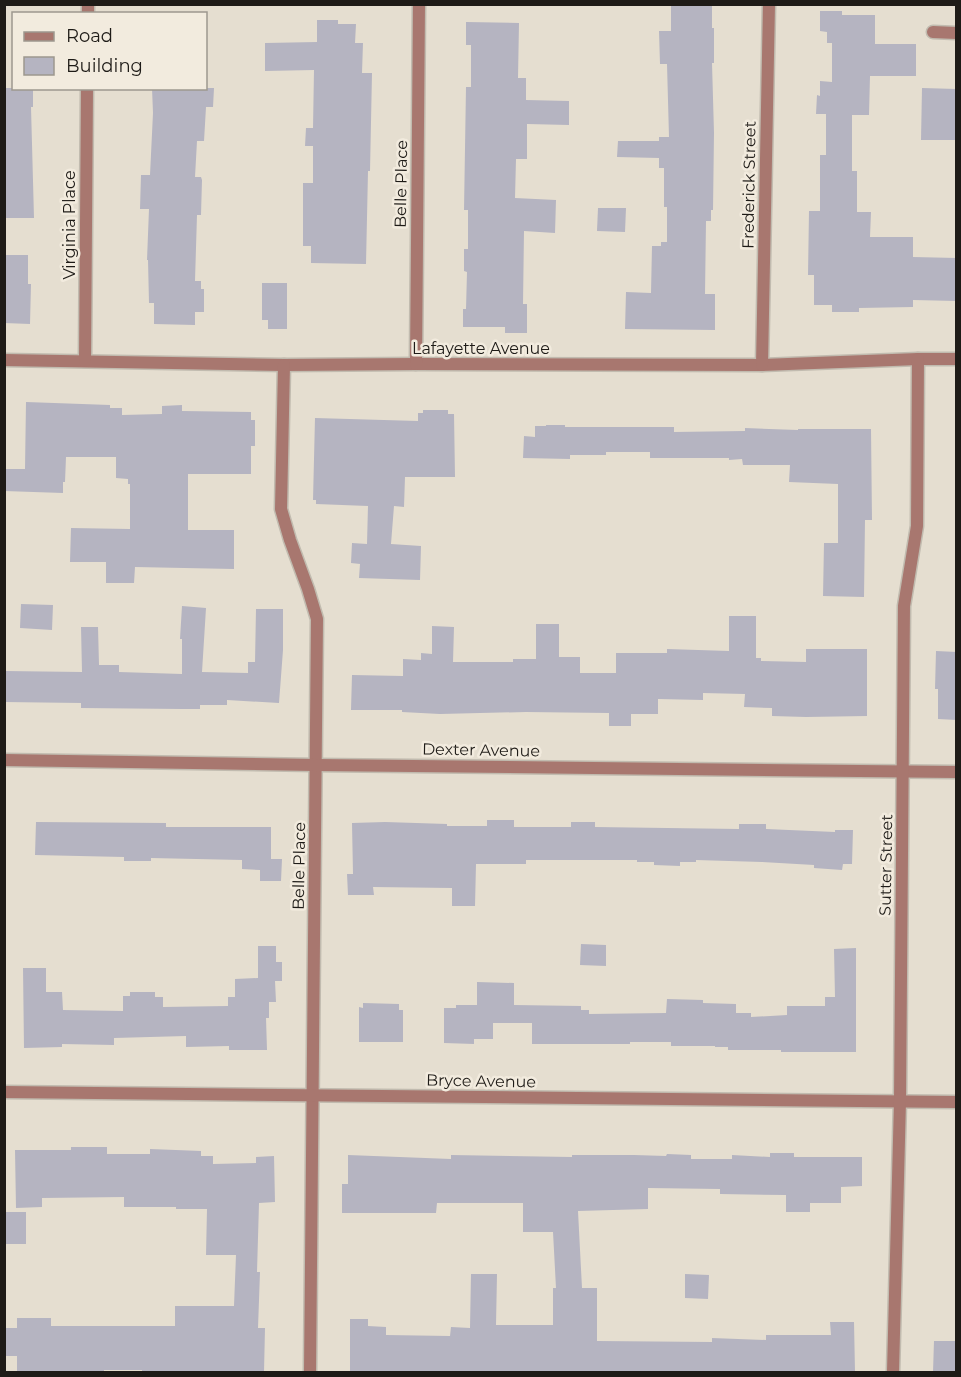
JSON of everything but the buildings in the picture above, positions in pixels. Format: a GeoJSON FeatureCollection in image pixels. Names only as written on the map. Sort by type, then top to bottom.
{"type":"FeatureCollection","features":[{"type":"Feature","properties":{"kind":"street","name":"Belle Place"},"geometry":{"type":"LineString","coordinates":[[416,364],[419,4]]}},
{"type":"Feature","properties":{"kind":"street","name":"Frederick Street"},"geometry":{"type":"LineString","coordinates":[[762,365],[769,4]]}},
{"type":"Feature","properties":{"kind":"street"},"geometry":{"type":"LineString","coordinates":[[933,32],[957,33]]}},
{"type":"Feature","properties":{"kind":"street","name":"Virginia Place"},"geometry":{"type":"LineString","coordinates":[[85,361],[87,90]]}},
{"type":"Feature","properties":{"kind":"street","name":"Sutter Street"},"geometry":{"type":"LineString","coordinates":[[893,1372],[900,1101],[904,606],[917,526],[918,359]]}},
{"type":"Feature","properties":{"kind":"street","name":"Lafayette Avenue"},"geometry":{"type":"LineString","coordinates":[[4,360],[284,365],[762,365],[957,359]]}},
{"type":"Feature","properties":{"kind":"street","name":"Belle Place"},"geometry":{"type":"LineString","coordinates":[[284,365],[281,509],[317,619],[310,1372]]}},
{"type":"Feature","properties":{"kind":"street","name":"Dexter Avenue"},"geometry":{"type":"LineString","coordinates":[[4,760],[957,772]]}},
{"type":"Feature","properties":{"kind":"street","name":"Bryce Avenue"},"geometry":{"type":"LineString","coordinates":[[4,1092],[957,1102]]}}]}
